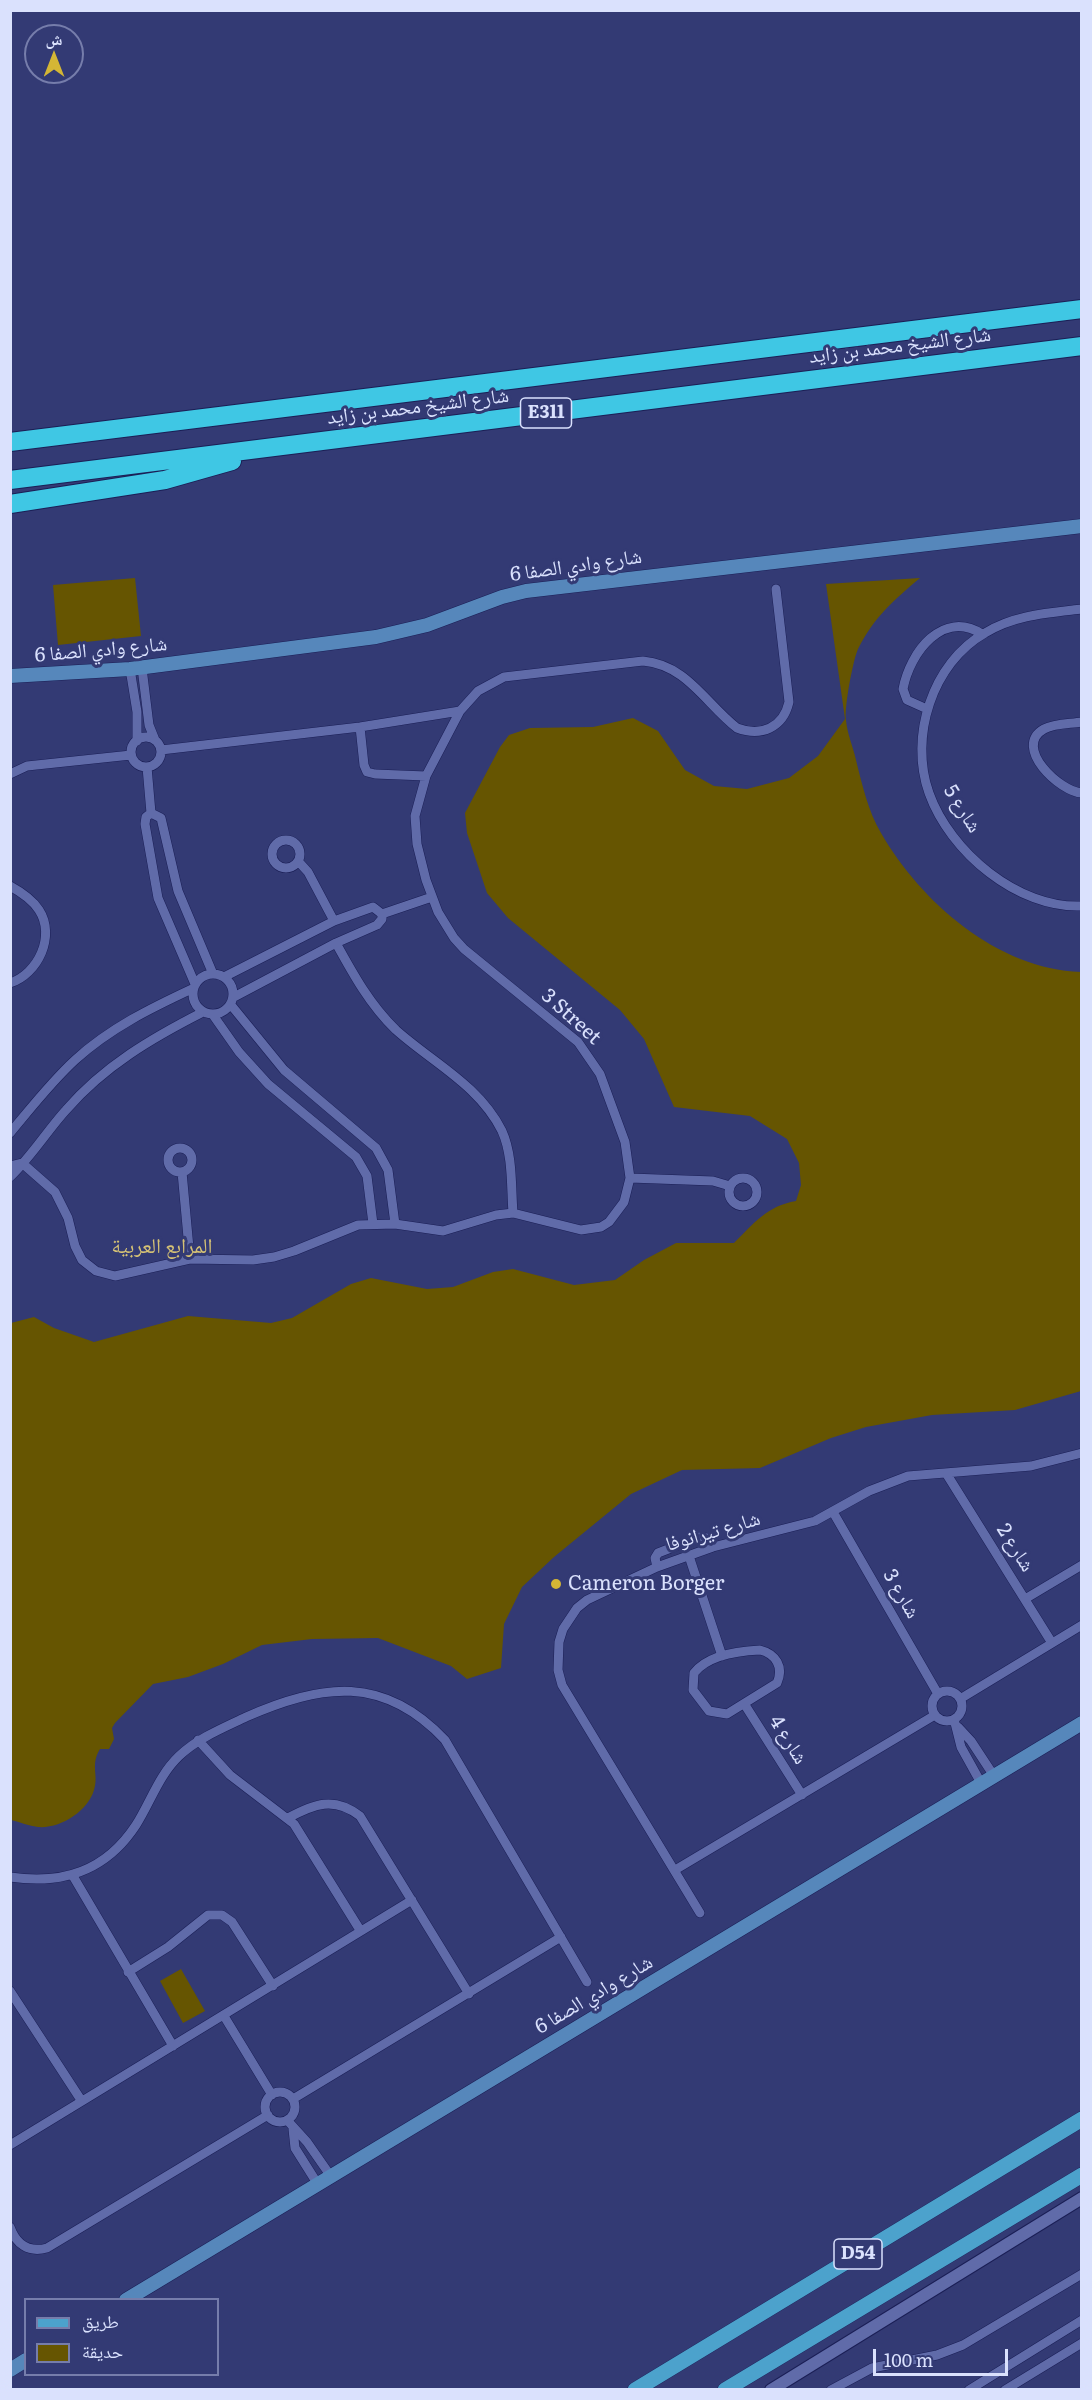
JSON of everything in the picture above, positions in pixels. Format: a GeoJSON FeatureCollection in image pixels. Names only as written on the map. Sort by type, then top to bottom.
{"type":"FeatureCollection","features":[{"type":"Feature","properties":{"kind":"highway","name":"شارع الشيخ محمد بن زايد"},"geometry":{"type":"LineString","coordinates":[[10,442],[1082,309]]}},
{"type":"Feature","properties":{"kind":"highway","name":"شارع الشيخ محمد بن زايد"},"geometry":{"type":"LineString","coordinates":[[10,480],[1082,346]]}},
{"type":"Feature","properties":{"kind":"highway"},"geometry":{"type":"LineString","coordinates":[[10,504],[165,480],[279,447]]}},
{"type":"Feature","properties":{"kind":"main road","name":"شارع وادي الصفا 6"},"geometry":{"type":"LineString","coordinates":[[10,676],[136,668],[376,637],[427,625],[494,599],[526,591],[1082,526]]}},
{"type":"Feature","properties":{"kind":"main road","name":"شارع وادي الصفا 6"},"geometry":{"type":"LineString","coordinates":[[129,2298],[1082,1723]]}},
{"type":"Feature","properties":{"kind":"main road","name":"D54"},"geometry":{"type":"LineString","coordinates":[[635,2390],[1082,2119]]}},
{"type":"Feature","properties":{"kind":"main road","name":"D54"},"geometry":{"type":"LineString","coordinates":[[725,2390],[1082,2175]]}},
{"type":"Feature","properties":{"kind":"main road"},"geometry":{"type":"LineString","coordinates":[[10,2370],[24,2361]]}},
{"type":"Feature","properties":{"kind":"street","name":"3 Street"},"geometry":{"type":"LineString","coordinates":[[22,1163],[55,1192],[68,1218],[78,1253],[88,1266],[105,1275],[124,1275],[190,1259],[253,1260],[274,1257],[314,1244],[344,1229],[373,1224],[396,1224],[443,1231],[496,1215],[513,1213],[581,1230],[601,1227],[609,1222],[624,1202],[630,1178],[620,1127],[600,1074],[591,1057],[578,1042],[464,949],[445,925],[432,897],[421,862],[415,829],[417,802],[426,776],[460,711],[478,691],[504,677],[643,661],[657,662],[682,674],[736,728],[748,732],[771,729],[787,712],[789,702],[776,589]]}},
{"type":"Feature","properties":{"kind":"street","name":"شارع 5"},"geometry":{"type":"LineString","coordinates":[[1082,609],[1026,616],[982,634],[948,667],[927,709],[922,742],[924,776],[935,807],[956,838],[996,877],[1022,895],[1046,904],[1082,906]]}},
{"type":"Feature","properties":{"kind":"street"},"geometry":{"type":"LineString","coordinates":[[927,709],[907,700],[903,688],[921,647],[932,636],[953,626],[968,627],[982,634]]}},
{"type":"Feature","properties":{"kind":"street"},"geometry":{"type":"LineString","coordinates":[[136,668],[145,690],[148,719],[161,750]]}},
{"type":"Feature","properties":{"kind":"street"},"geometry":{"type":"LineString","coordinates":[[136,668],[132,691],[137,720],[136,741],[131,755],[135,762],[147,767],[156,764],[161,750]]}},
{"type":"Feature","properties":{"kind":"street"},"geometry":{"type":"LineString","coordinates":[[132,691],[145,690]]}},
{"type":"Feature","properties":{"kind":"street"},"geometry":{"type":"LineString","coordinates":[[161,750],[360,727],[460,711]]}},
{"type":"Feature","properties":{"kind":"street"},"geometry":{"type":"LineString","coordinates":[[137,720],[148,719]]}},
{"type":"Feature","properties":{"kind":"street"},"geometry":{"type":"LineString","coordinates":[[1082,722],[1044,729],[1037,735],[1033,751],[1036,759],[1065,789],[1082,793]]}},
{"type":"Feature","properties":{"kind":"street"},"geometry":{"type":"LineString","coordinates":[[360,727],[364,765],[367,772],[426,776]]}},
{"type":"Feature","properties":{"kind":"street"},"geometry":{"type":"LineString","coordinates":[[136,741],[146,737],[155,740]]}},
{"type":"Feature","properties":{"kind":"street"},"geometry":{"type":"LineString","coordinates":[[10,774],[27,766],[131,755]]}},
{"type":"Feature","properties":{"kind":"street"},"geometry":{"type":"LineString","coordinates":[[147,767],[151,813]]}},
{"type":"Feature","properties":{"kind":"street"},"geometry":{"type":"LineString","coordinates":[[151,813],[161,818],[181,901],[213,974]]}},
{"type":"Feature","properties":{"kind":"street"},"geometry":{"type":"LineString","coordinates":[[151,813],[146,817],[145,824],[155,886],[166,920],[194,986],[194,1003],[208,1013],[268,1084],[356,1157],[367,1176],[373,1224]]}},
{"type":"Feature","properties":{"kind":"street"},"geometry":{"type":"LineString","coordinates":[[298,861],[308,872],[334,921]]}},
{"type":"Feature","properties":{"kind":"street"},"geometry":{"type":"LineString","coordinates":[[10,886],[29,898],[40,912],[45,928],[45,945],[39,960],[28,973],[10,983]]}},
{"type":"Feature","properties":{"kind":"street"},"geometry":{"type":"LineString","coordinates":[[382,914],[432,897]]}},
{"type":"Feature","properties":{"kind":"street"},"geometry":{"type":"LineString","coordinates":[[10,1133],[60,1075],[94,1045],[130,1020],[194,986],[202,976],[213,974],[224,976],[334,921],[373,907],[382,914]]}},
{"type":"Feature","properties":{"kind":"street"},"geometry":{"type":"LineString","coordinates":[[10,1177],[65,1110],[112,1066],[147,1042],[208,1013],[226,1010],[232,1001],[336,943],[377,925],[380,923],[382,914]]}},
{"type":"Feature","properties":{"kind":"street"},"geometry":{"type":"LineString","coordinates":[[336,943],[364,992],[386,1019],[458,1078],[496,1122],[506,1144],[513,1213]]}},
{"type":"Feature","properties":{"kind":"street"},"geometry":{"type":"LineString","coordinates":[[224,976],[232,985],[232,1001],[284,1070],[376,1148],[388,1170],[396,1224]]}},
{"type":"Feature","properties":{"kind":"street"},"geometry":{"type":"LineString","coordinates":[[10,1166],[22,1163]]}},
{"type":"Feature","properties":{"kind":"street"},"geometry":{"type":"LineString","coordinates":[[182,1172],[190,1259]]}},
{"type":"Feature","properties":{"kind":"street"},"geometry":{"type":"LineString","coordinates":[[630,1178],[713,1181],[730,1186]]}},
{"type":"Feature","properties":{"kind":"street","name":"شارع تيرانوفا"},"geometry":{"type":"LineString","coordinates":[[700,1913],[568,1696],[558,1670],[557,1656],[563,1629],[577,1608],[587,1600],[657,1567],[713,1547],[795,1528],[833,1512],[888,1482],[908,1476],[1040,1464],[1082,1453]]}},
{"type":"Feature","properties":{"kind":"street","name":"شارع 2"},"geometry":{"type":"LineString","coordinates":[[946,1473],[1052,1643]]}},
{"type":"Feature","properties":{"kind":"street","name":"شارع 3"},"geometry":{"type":"LineString","coordinates":[[833,1512],[938,1694]]}},
{"type":"Feature","properties":{"kind":"street"},"geometry":{"type":"LineString","coordinates":[[657,1567],[655,1558],[658,1553],[699,1537],[707,1538],[713,1547]]}},
{"type":"Feature","properties":{"kind":"street"},"geometry":{"type":"LineString","coordinates":[[689,1556],[722,1656]]}},
{"type":"Feature","properties":{"kind":"street"},"geometry":{"type":"LineString","coordinates":[[1025,1599],[1082,1565]]}},
{"type":"Feature","properties":{"kind":"street"},"geometry":{"type":"LineString","coordinates":[[960,1699],[1082,1625]]}},
{"type":"Feature","properties":{"kind":"street"},"geometry":{"type":"LineString","coordinates":[[760,1650],[767,1652],[778,1662],[780,1670],[777,1683],[745,1705],[727,1714],[715,1714],[704,1707],[693,1690],[694,1672],[704,1664],[722,1656],[760,1650]]}},
{"type":"Feature","properties":{"kind":"street"},"geometry":{"type":"LineString","coordinates":[[10,1877],[50,1880],[73,1876],[92,1866],[123,1842],[136,1825],[168,1768],[198,1740],[263,1710],[321,1693],[348,1691],[377,1694],[403,1704],[426,1720],[445,1740],[587,1982]]}},
{"type":"Feature","properties":{"kind":"street"},"geometry":{"type":"LineString","coordinates":[[981,1784],[961,1747],[958,1726],[962,1708],[960,1699],[950,1692],[938,1694],[932,1704],[935,1715],[958,1726],[994,1776]]}},
{"type":"Feature","properties":{"kind":"street","name":"شارع 4"},"geometry":{"type":"LineString","coordinates":[[745,1705],[802,1795]]}},
{"type":"Feature","properties":{"kind":"street"},"geometry":{"type":"LineString","coordinates":[[675,1870],[935,1715]]}},
{"type":"Feature","properties":{"kind":"street"},"geometry":{"type":"LineString","coordinates":[[198,1740],[230,1775],[288,1818],[360,1930]]}},
{"type":"Feature","properties":{"kind":"street"},"geometry":{"type":"LineString","coordinates":[[971,1766],[983,1759]]}},
{"type":"Feature","properties":{"kind":"street"},"geometry":{"type":"LineString","coordinates":[[288,1818],[319,1803],[341,1804],[351,1809],[367,1824],[469,1994]]}},
{"type":"Feature","properties":{"kind":"street"},"geometry":{"type":"LineString","coordinates":[[73,1876],[172,2046]]}},
{"type":"Feature","properties":{"kind":"street"},"geometry":{"type":"LineString","coordinates":[[10,2145],[412,1900]]}},
{"type":"Feature","properties":{"kind":"street"},"geometry":{"type":"LineString","coordinates":[[128,1972],[168,1947],[202,1919],[215,1914],[222,1915],[232,1922],[273,1986]]}},
{"type":"Feature","properties":{"kind":"street"},"geometry":{"type":"LineString","coordinates":[[292,2099],[561,1937]]}},
{"type":"Feature","properties":{"kind":"street"},"geometry":{"type":"LineString","coordinates":[[10,1991],[81,2100]]}},
{"type":"Feature","properties":{"kind":"street"},"geometry":{"type":"LineString","coordinates":[[224,2016],[272,2095]]}},
{"type":"Feature","properties":{"kind":"street"},"geometry":{"type":"LineString","coordinates":[[283,2092],[292,2099],[294,2113],[287,2120],[274,2121],[268,2115],[266,2104],[272,2095],[283,2092]]}},
{"type":"Feature","properties":{"kind":"street"},"geometry":{"type":"LineString","coordinates":[[10,2227],[17,2241],[23,2246],[39,2250],[46,2248],[268,2115]]}},
{"type":"Feature","properties":{"kind":"street"},"geometry":{"type":"LineString","coordinates":[[287,2120],[303,2137],[330,2175]]}},
{"type":"Feature","properties":{"kind":"street"},"geometry":{"type":"LineString","coordinates":[[293,2129],[295,2148],[317,2183]]}},
{"type":"Feature","properties":{"kind":"street"},"geometry":{"type":"LineString","coordinates":[[306,2168],[320,2159]]}},
{"type":"Feature","properties":{"kind":"street"},"geometry":{"type":"LineString","coordinates":[[771,2390],[1078,2201]]}},
{"type":"Feature","properties":{"kind":"street"},"geometry":{"type":"LineString","coordinates":[[831,2390],[872,2368],[937,2355],[963,2344],[1082,2274]]}},
{"type":"Feature","properties":{"kind":"street"},"geometry":{"type":"LineString","coordinates":[[969,2390],[1082,2320]]}},
{"type":"Feature","properties":{"kind":"street"},"geometry":{"type":"LineString","coordinates":[[1005,2390],[1082,2343]]}},
{"type":"Feature","properties":{"kind":"green space"},"geometry":{"type":"Polygon","coordinates":[[[135,578],[141,636],[58,645],[53,585],[135,578]]]}},
{"type":"Feature","properties":{"kind":"green space"},"geometry":{"type":"Polygon","coordinates":[[[920,578],[878,618],[858,649],[848,695],[846,714],[848,730],[876,825],[898,859],[940,907],[991,945],[1020,959],[1050,968],[1081,972],[1081,1391],[1015,1410],[932,1415],[866,1427],[831,1438],[760,1468],[682,1470],[631,1494],[554,1557],[522,1587],[504,1624],[501,1668],[467,1679],[451,1666],[378,1638],[312,1639],[262,1645],[223,1664],[188,1677],[153,1684],[115,1723],[112,1728],[114,1739],[109,1749],[100,1749],[97,1755],[95,1785],[91,1798],[72,1817],[46,1827],[11,1820],[11,1323],[34,1317],[54,1328],[94,1342],[188,1316],[271,1323],[292,1318],[351,1284],[371,1278],[427,1289],[453,1287],[493,1272],[513,1269],[574,1285],[615,1280],[644,1260],[676,1243],[734,1243],[769,1211],[796,1201],[801,1185],[799,1163],[787,1139],[750,1116],[674,1107],[644,1039],[620,1010],[508,918],[487,893],[467,833],[465,813],[500,747],[509,735],[530,728],[593,727],[633,718],[658,731],[685,770],[714,786],[747,789],[789,778],[818,756],[845,719],[826,584],[920,578]]]}},
{"type":"Feature","properties":{"kind":"green space"},"geometry":{"type":"Polygon","coordinates":[[[181,1969],[205,2011],[183,2023],[160,1981],[181,1969]]]}},
{"type":"Feature","properties":{"kind":"place","name":"Cameron Borger"},"geometry":{"type":"Point","coordinates":[556,1584]}},
{"type":"Feature","properties":{"kind":"district","name":"المرابع العربية"},"geometry":{"type":"Point","coordinates":[162,1247]}}]}
